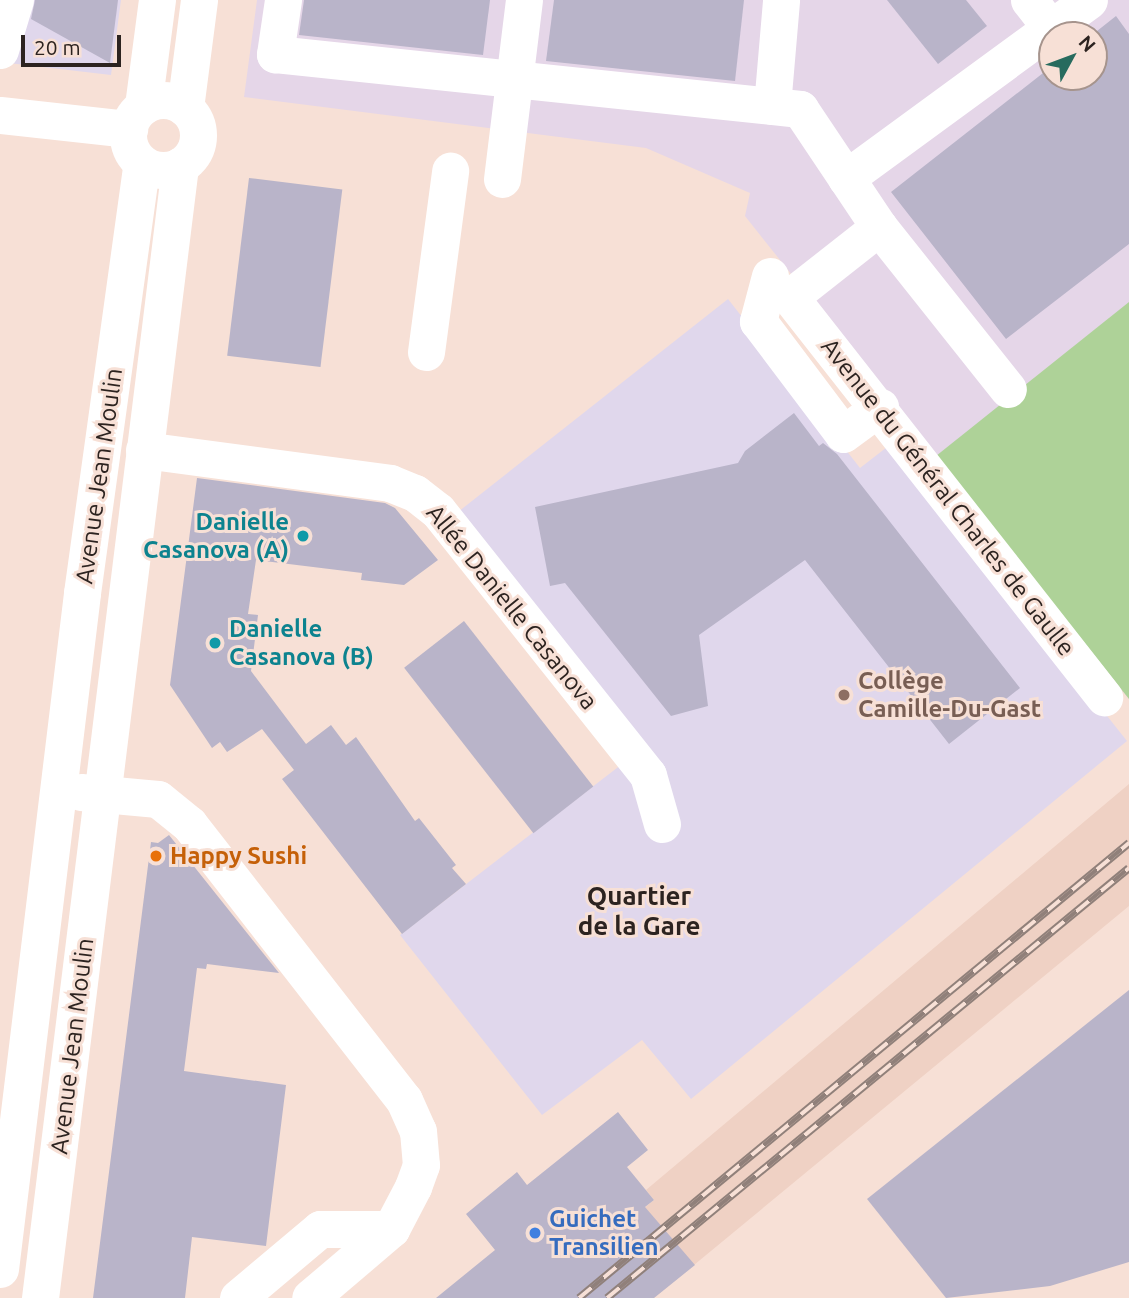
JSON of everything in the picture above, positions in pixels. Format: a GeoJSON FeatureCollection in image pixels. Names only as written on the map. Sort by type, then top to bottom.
{"type":"FeatureCollection","features":[{"type":"Feature","properties":{"kind":"street"},"geometry":{"type":"LineString","coordinates":[[0,50],[15,0]]}},
{"type":"Feature","properties":{"kind":"street"},"geometry":{"type":"LineString","coordinates":[[0,115],[136,118],[164,100],[185,108],[193,117],[198,140],[180,166],[160,170],[142,163],[131,148],[136,118],[157,0]]}},
{"type":"Feature","properties":{"kind":"street"},"geometry":{"type":"LineString","coordinates":[[185,108],[199,0]]}},
{"type":"Feature","properties":{"kind":"street"},"geometry":{"type":"LineString","coordinates":[[282,0],[275,54],[800,109],[879,228],[1008,388]]}},
{"type":"Feature","properties":{"kind":"street"},"geometry":{"type":"LineString","coordinates":[[502,179],[524,0]]}},
{"type":"Feature","properties":{"kind":"street"},"geometry":{"type":"LineString","coordinates":[[772,106],[780,0]]}},
{"type":"Feature","properties":{"kind":"street"},"geometry":{"type":"LineString","coordinates":[[846,178],[1040,13],[1089,0]]}},
{"type":"Feature","properties":{"kind":"street","name":"Avenue Jean Moulin"},"geometry":{"type":"LineString","coordinates":[[0,1269],[61,790],[82,593],[142,163]]}},
{"type":"Feature","properties":{"kind":"street","name":"Avenue Jean Moulin"},"geometry":{"type":"LineString","coordinates":[[40,1298],[180,166]]}},
{"type":"Feature","properties":{"kind":"street"},"geometry":{"type":"LineString","coordinates":[[426,352],[450,172]]}},
{"type":"Feature","properties":{"kind":"street","name":"Avenue du Général Charles de Gaulle"},"geometry":{"type":"LineString","coordinates":[[879,228],[780,286],[880,407],[1104,697]]}},
{"type":"Feature","properties":{"kind":"street","name":"Allée Danielle Casanova"},"geometry":{"type":"LineString","coordinates":[[144,450],[390,483],[415,493],[438,511],[648,775],[662,824]]}},
{"type":"Feature","properties":{"kind":"street"},"geometry":{"type":"LineString","coordinates":[[61,790],[158,799],[189,824],[404,1100],[418,1131],[421,1165],[391,1229],[310,1298]]}},
{"type":"Feature","properties":{"kind":"street"},"geometry":{"type":"LineString","coordinates":[[238,1298],[320,1229],[391,1229]]}},
{"type":"Feature","properties":{"kind":"shaded area"},"geometry":{"type":"Polygon","coordinates":[[[0,0],[121,0],[111,75],[0,62],[0,0]]]}},
{"type":"Feature","properties":{"kind":"shaded area"},"geometry":{"type":"Polygon","coordinates":[[[257,0],[1129,0],[1129,699],[745,216],[750,193],[646,148],[244,97],[257,0]]]}},
{"type":"Feature","properties":{"kind":"shaded area","name":"Collège Camille-Du-Gast"},"geometry":{"type":"Polygon","coordinates":[[[728,299],[860,468],[891,444],[1127,741],[691,1099],[642,1040],[542,1115],[400,935],[639,751],[458,512],[728,299]]]}},
{"type":"Feature","properties":{"kind":"shaded area"},"geometry":{"type":"Polygon","coordinates":[[[1129,784],[1129,906],[654,1298],[535,1298],[654,1200],[646,1190],[1129,784]]]}},
{"type":"Feature","properties":{"kind":"green space"},"geometry":{"type":"Polygon","coordinates":[[[1129,302],[1129,699],[936,456],[1129,302]]]}},
{"type":"Feature","properties":{"kind":"building"},"geometry":{"type":"Polygon","coordinates":[[[35,0],[118,0],[110,63],[31,19],[35,0]]]}},
{"type":"Feature","properties":{"kind":"building"},"geometry":{"type":"Polygon","coordinates":[[[304,0],[490,0],[483,55],[299,35],[304,0]]]}},
{"type":"Feature","properties":{"kind":"building"},"geometry":{"type":"Polygon","coordinates":[[[554,0],[744,0],[735,81],[546,61],[554,0]]]}},
{"type":"Feature","properties":{"kind":"building"},"geometry":{"type":"Polygon","coordinates":[[[887,0],[966,0],[987,26],[938,64],[887,0]]]}},
{"type":"Feature","properties":{"kind":"building"},"geometry":{"type":"Polygon","coordinates":[[[1116,16],[1129,34],[1129,244],[1006,339],[891,192],[1038,77],[1038,91],[1108,91],[1108,22],[1116,16]]]}},
{"type":"Feature","properties":{"kind":"building"},"geometry":{"type":"Polygon","coordinates":[[[249,178],[342,189],[320,367],[227,356],[249,178]]]}},
{"type":"Feature","properties":{"kind":"building"},"geometry":{"type":"Polygon","coordinates":[[[794,413],[819,446],[823,443],[837,454],[1020,688],[949,744],[805,560],[699,635],[708,706],[671,716],[565,583],[550,586],[535,507],[738,463],[745,451],[794,413]]]}},
{"type":"Feature","properties":{"kind":"building"},"geometry":{"type":"Polygon","coordinates":[[[197,478],[385,503],[395,508],[438,560],[404,585],[361,580],[362,573],[256,560],[248,614],[258,615],[251,671],[306,744],[331,725],[346,745],[356,737],[415,821],[419,818],[456,865],[452,868],[466,884],[402,934],[282,779],[294,770],[262,729],[227,752],[220,742],[212,748],[170,685],[197,478]]]}},
{"type":"Feature","properties":{"kind":"building"},"geometry":{"type":"Polygon","coordinates":[[[464,621],[593,786],[533,833],[404,668],[464,621]]]}},
{"type":"Feature","properties":{"kind":"building"},"geometry":{"type":"Polygon","coordinates":[[[169,835],[279,973],[207,964],[206,969],[197,968],[184,1071],[286,1085],[266,1246],[192,1237],[185,1298],[93,1298],[151,842],[158,843],[169,835]]]}},
{"type":"Feature","properties":{"kind":"building"},"geometry":{"type":"Polygon","coordinates":[[[1129,990],[1129,1262],[1050,1286],[946,1298],[867,1199],[1129,990]]]}},
{"type":"Feature","properties":{"kind":"building"},"geometry":{"type":"Polygon","coordinates":[[[618,1112],[648,1150],[627,1167],[654,1200],[645,1207],[695,1265],[654,1298],[436,1298],[495,1250],[466,1214],[517,1172],[527,1185],[618,1112]]]}},
{"type":"Feature","properties":{"kind":"railway"},"geometry":{"type":"LineString","coordinates":[[579,1298],[1129,843]]}},
{"type":"Feature","properties":{"kind":"railway"},"geometry":{"type":"LineString","coordinates":[[607,1298],[1129,868]]}},
{"type":"Feature","properties":{"kind":"place","name":"Danielle Casanova (A)"},"geometry":{"type":"Point","coordinates":[303,536]}},
{"type":"Feature","properties":{"kind":"place","name":"Danielle Casanova (B)"},"geometry":{"type":"Point","coordinates":[215,643]}},
{"type":"Feature","properties":{"kind":"place","name":"Collège Camille-Du-Gast"},"geometry":{"type":"Point","coordinates":[844,695]}},
{"type":"Feature","properties":{"kind":"place","name":"Happy Sushi"},"geometry":{"type":"Point","coordinates":[156,856]}},
{"type":"Feature","properties":{"kind":"place","name":"Guichet Transilien"},"geometry":{"type":"Point","coordinates":[535,1233]}},
{"type":"Feature","properties":{"kind":"district","name":"Quartier de la Gare"},"geometry":{"type":"Point","coordinates":[639,911]}}]}
